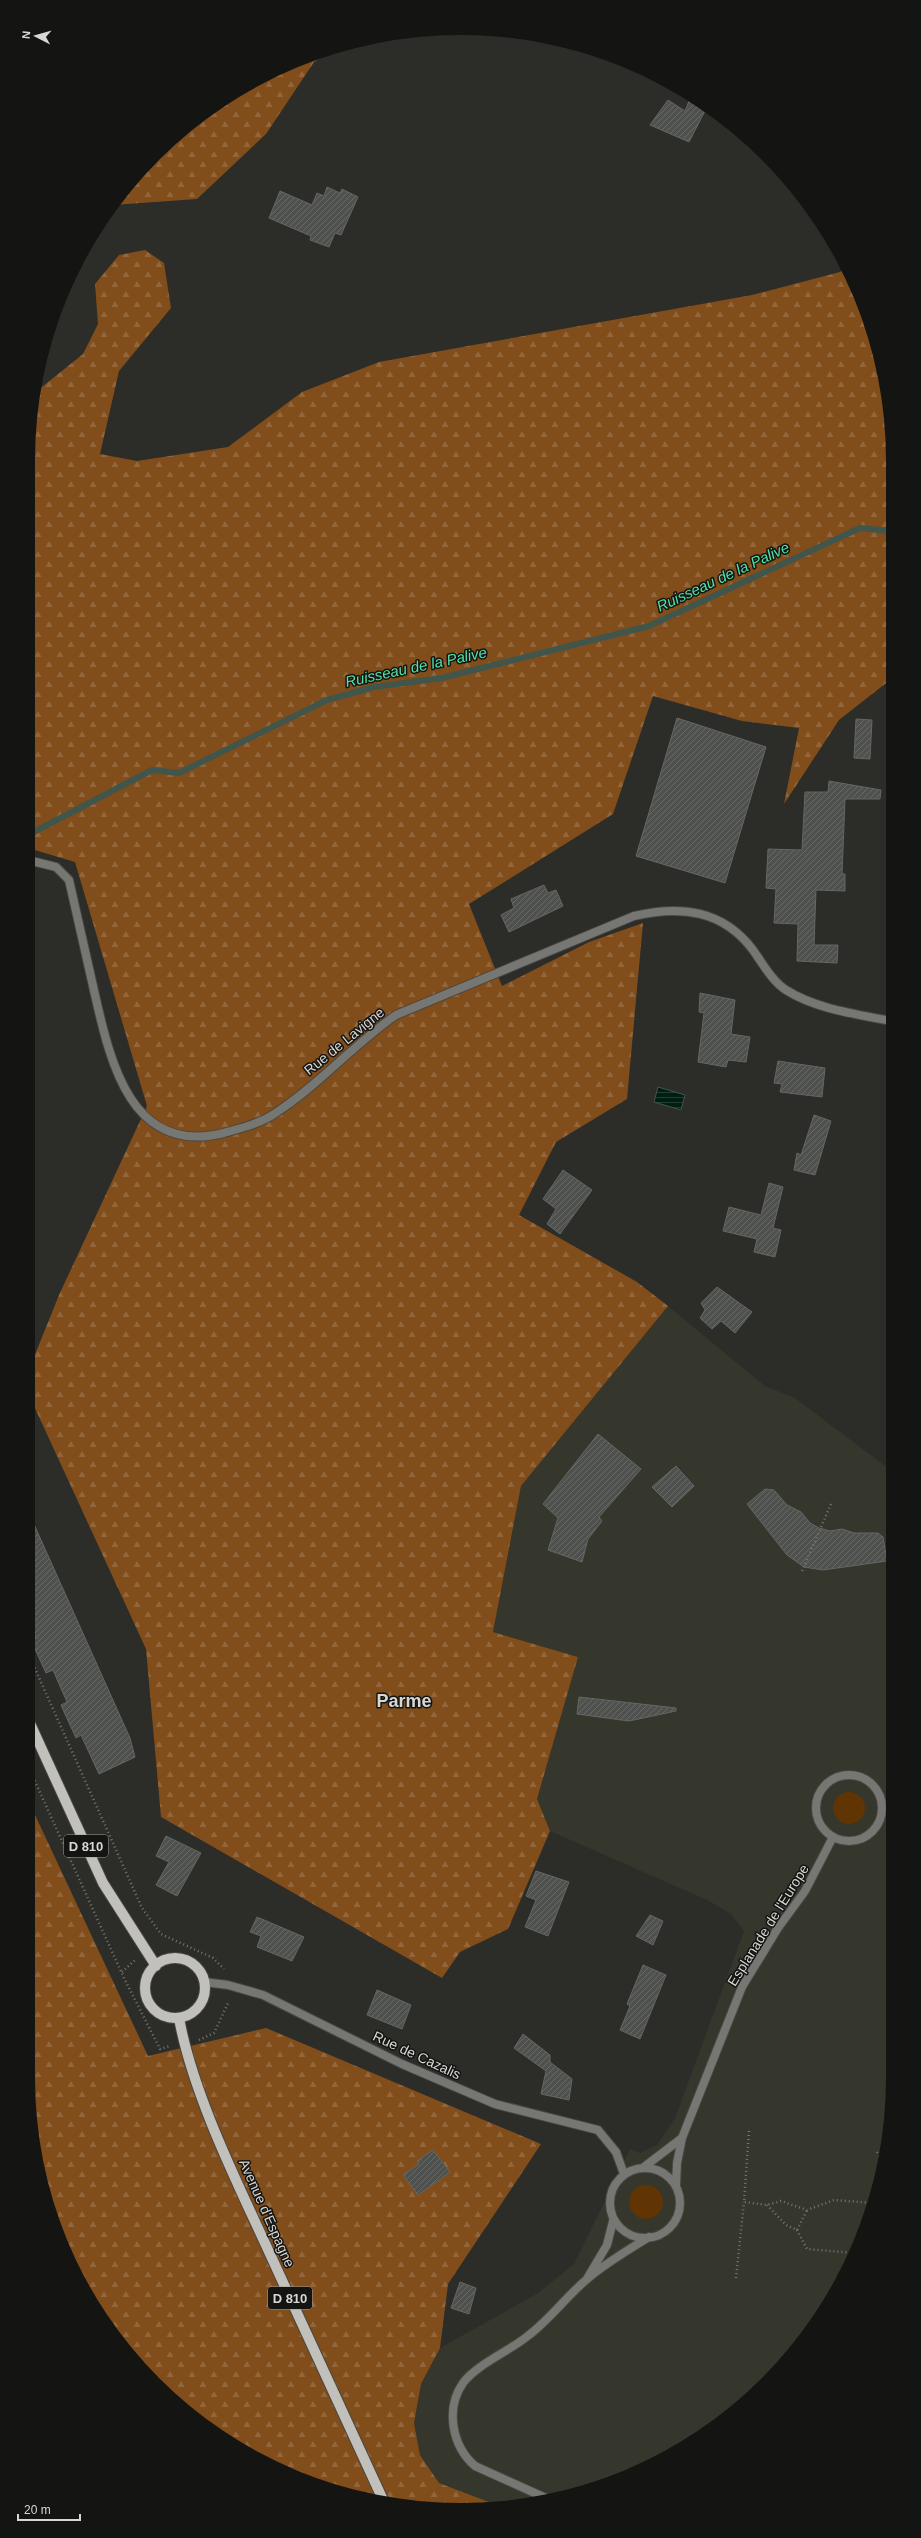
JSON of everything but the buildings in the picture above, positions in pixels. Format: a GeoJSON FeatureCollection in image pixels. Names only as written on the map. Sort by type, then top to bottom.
{"type":"FeatureCollection","features":[{"type":"Feature","properties":{"kind":"main road","name":"D 810"},"geometry":{"type":"LineString","coordinates":[[35,1734],[103,1883],[156,1966]]}},
{"type":"Feature","properties":{"kind":"main road"},"geometry":{"type":"LineString","coordinates":[[170,1959],[189,1962],[197,1968],[204,1982],[204,1995],[200,2004],[194,2012],[179,2018],[166,2017],[150,2005],[145,1986],[148,1976],[156,1966],[170,1959]]}},
{"type":"Feature","properties":{"kind":"main road","name":"Avenue d'Espagne"},"geometry":{"type":"LineString","coordinates":[[179,2018],[183,2043],[200,2091],[239,2187],[381,2496]]}},
{"type":"Feature","properties":{"kind":"street","name":"Rue de Lavigne"},"geometry":{"type":"LineString","coordinates":[[35,862],[56,867],[70,880],[109,1054],[138,1110],[158,1127],[180,1135],[208,1136],[245,1127],[276,1113],[368,1034],[396,1015],[634,916],[654,911],[671,910],[698,913],[724,922],[742,936],[785,990],[829,1008],[886,1020]]}},
{"type":"Feature","properties":{"kind":"street"},"geometry":{"type":"LineString","coordinates":[[848,1775],[863,1778],[870,1783],[879,1796],[881,1812],[879,1821],[868,1835],[860,1839],[851,1841],[833,1837],[823,1828],[817,1817],[817,1798],[822,1789],[838,1777],[848,1775]]}},
{"type":"Feature","properties":{"kind":"street","name":"Esplanade de l'Europe"},"geometry":{"type":"LineString","coordinates":[[676,2186],[677,2163],[682,2138],[742,1987],[778,1928],[805,1891],[833,1837]]}},
{"type":"Feature","properties":{"kind":"street","name":"Rue de Cazalis"},"geometry":{"type":"LineString","coordinates":[[204,1982],[228,1985],[263,1995],[402,2064],[495,2104],[598,2130],[616,2152],[624,2174]]}},
{"type":"Feature","properties":{"kind":"street"},"geometry":{"type":"LineString","coordinates":[[586,2279],[607,2245],[613,2222],[610,2205],[611,2194],[616,2183],[624,2174],[644,2167],[682,2138]]}},
{"type":"Feature","properties":{"kind":"street"},"geometry":{"type":"LineString","coordinates":[[540,2496],[475,2466],[465,2458],[455,2435],[453,2422],[455,2400],[463,2384],[474,2371],[504,2354],[530,2335],[586,2279],[649,2238],[659,2235],[675,2221],[680,2204],[676,2186],[664,2173],[644,2167]]}},
{"type":"Feature","properties":{"kind":"street"},"geometry":{"type":"LineString","coordinates":[[613,2222],[624,2232],[638,2237],[649,2238]]}},
{"type":"Feature","properties":{"kind":"path"},"geometry":{"type":"LineString","coordinates":[[802,1571],[831,1504]]}},
{"type":"Feature","properties":{"kind":"path"},"geometry":{"type":"LineString","coordinates":[[35,1669],[142,1908],[161,1934],[212,1958],[227,1972]]}},
{"type":"Feature","properties":{"kind":"path"},"geometry":{"type":"LineString","coordinates":[[35,1781],[124,1978],[160,2050]]}},
{"type":"Feature","properties":{"kind":"path"},"geometry":{"type":"LineString","coordinates":[[206,2038],[214,2033],[229,2003]]}},
{"type":"Feature","properties":{"kind":"path"},"geometry":{"type":"LineString","coordinates":[[736,2278],[744,2202],[749,2131]]}},
{"type":"Feature","properties":{"kind":"path"},"geometry":{"type":"LineString","coordinates":[[744,2202],[767,2205],[781,2201],[807,2210],[834,2200],[867,2203]]}},
{"type":"Feature","properties":{"kind":"path"},"geometry":{"type":"LineString","coordinates":[[767,2205],[786,2225],[797,2230],[807,2249],[848,2253]]}},
{"type":"Feature","properties":{"kind":"path"},"geometry":{"type":"LineString","coordinates":[[797,2230],[807,2210]]}},
{"type":"Feature","properties":{"kind":"shaded area"},"geometry":{"type":"Polygon","coordinates":[[[658,1087],[685,1095],[681,1110],[654,1102],[658,1087]]]}},
{"type":"Feature","properties":{"kind":"shaded area"},"geometry":{"type":"Polygon","coordinates":[[[668,1306],[765,1386],[795,1398],[886,1466],[886,2078],[885,2105],[878,2161],[872,2188],[854,2240],[842,2266],[814,2314],[798,2337],[780,2358],[741,2397],[720,2415],[673,2446],[649,2459],[623,2471],[571,2489],[544,2495],[489,2502],[439,2483],[420,2455],[414,2423],[421,2384],[440,2348],[538,2293],[574,2264],[630,2149],[640,2153],[657,2145],[675,2118],[744,1931],[731,1914],[707,1900],[550,1831],[537,1799],[578,1657],[493,1632],[521,1486],[668,1306]]]}},
{"type":"Feature","properties":{"kind":"shaded area"},"geometry":{"type":"Polygon","coordinates":[[[846,1792],[852,1792],[861,1796],[865,1808],[861,1820],[852,1824],[846,1824],[837,1820],[833,1811],[833,1805],[837,1796],[846,1792]]]}},
{"type":"Feature","properties":{"kind":"shaded area"},"geometry":{"type":"Polygon","coordinates":[[[646,2185],[658,2190],[663,2202],[658,2214],[646,2219],[634,2214],[629,2202],[634,2190],[646,2185]]]}},
{"type":"Feature","properties":{"kind":"green space"},"geometry":{"type":"Polygon","coordinates":[[[316,61],[266,134],[197,199],[121,204],[160,160],[201,123],[248,92],[272,79],[316,61]]]}},
{"type":"Feature","properties":{"kind":"green space"},"geometry":{"type":"Polygon","coordinates":[[[145,250],[164,263],[171,308],[119,371],[100,454],[137,461],[228,447],[302,392],[379,362],[752,295],[841,271],[854,298],[872,350],[878,377],[885,433],[886,460],[886,683],[839,720],[784,804],[799,728],[742,721],[653,696],[613,814],[469,904],[502,986],[589,942],[643,923],[627,1099],[556,1142],[519,1215],[637,1282],[668,1306],[521,1486],[493,1632],[578,1657],[537,1799],[550,1831],[508,1929],[460,1952],[442,1978],[161,1817],[146,1649],[35,1408],[35,1355],[59,1295],[147,1106],[75,862],[35,850],[35,460],[39,405],[42,387],[83,354],[98,324],[95,284],[119,255],[145,250]]]}},
{"type":"Feature","properties":{"kind":"green space"},"geometry":{"type":"Polygon","coordinates":[[[35,1815],[148,2056],[266,2028],[541,2144],[448,2284],[440,2348],[421,2384],[414,2423],[420,2455],[439,2483],[489,2502],[433,2502],[377,2495],[350,2489],[298,2471],[248,2446],[201,2415],[160,2378],[123,2337],[92,2290],[67,2240],[49,2188],[39,2133],[35,2078],[35,1815]]]}},
{"type":"Feature","properties":{"kind":"waterway","name":"Ruisseau de la Palive"},"geometry":{"type":"LineString","coordinates":[[35,831],[152,770],[179,773],[327,700],[374,687],[442,678],[649,626],[860,528],[886,531]]}},
{"type":"Feature","properties":{"kind":"district","name":"Parme"},"geometry":{"type":"Point","coordinates":[404,1701]}}]}
